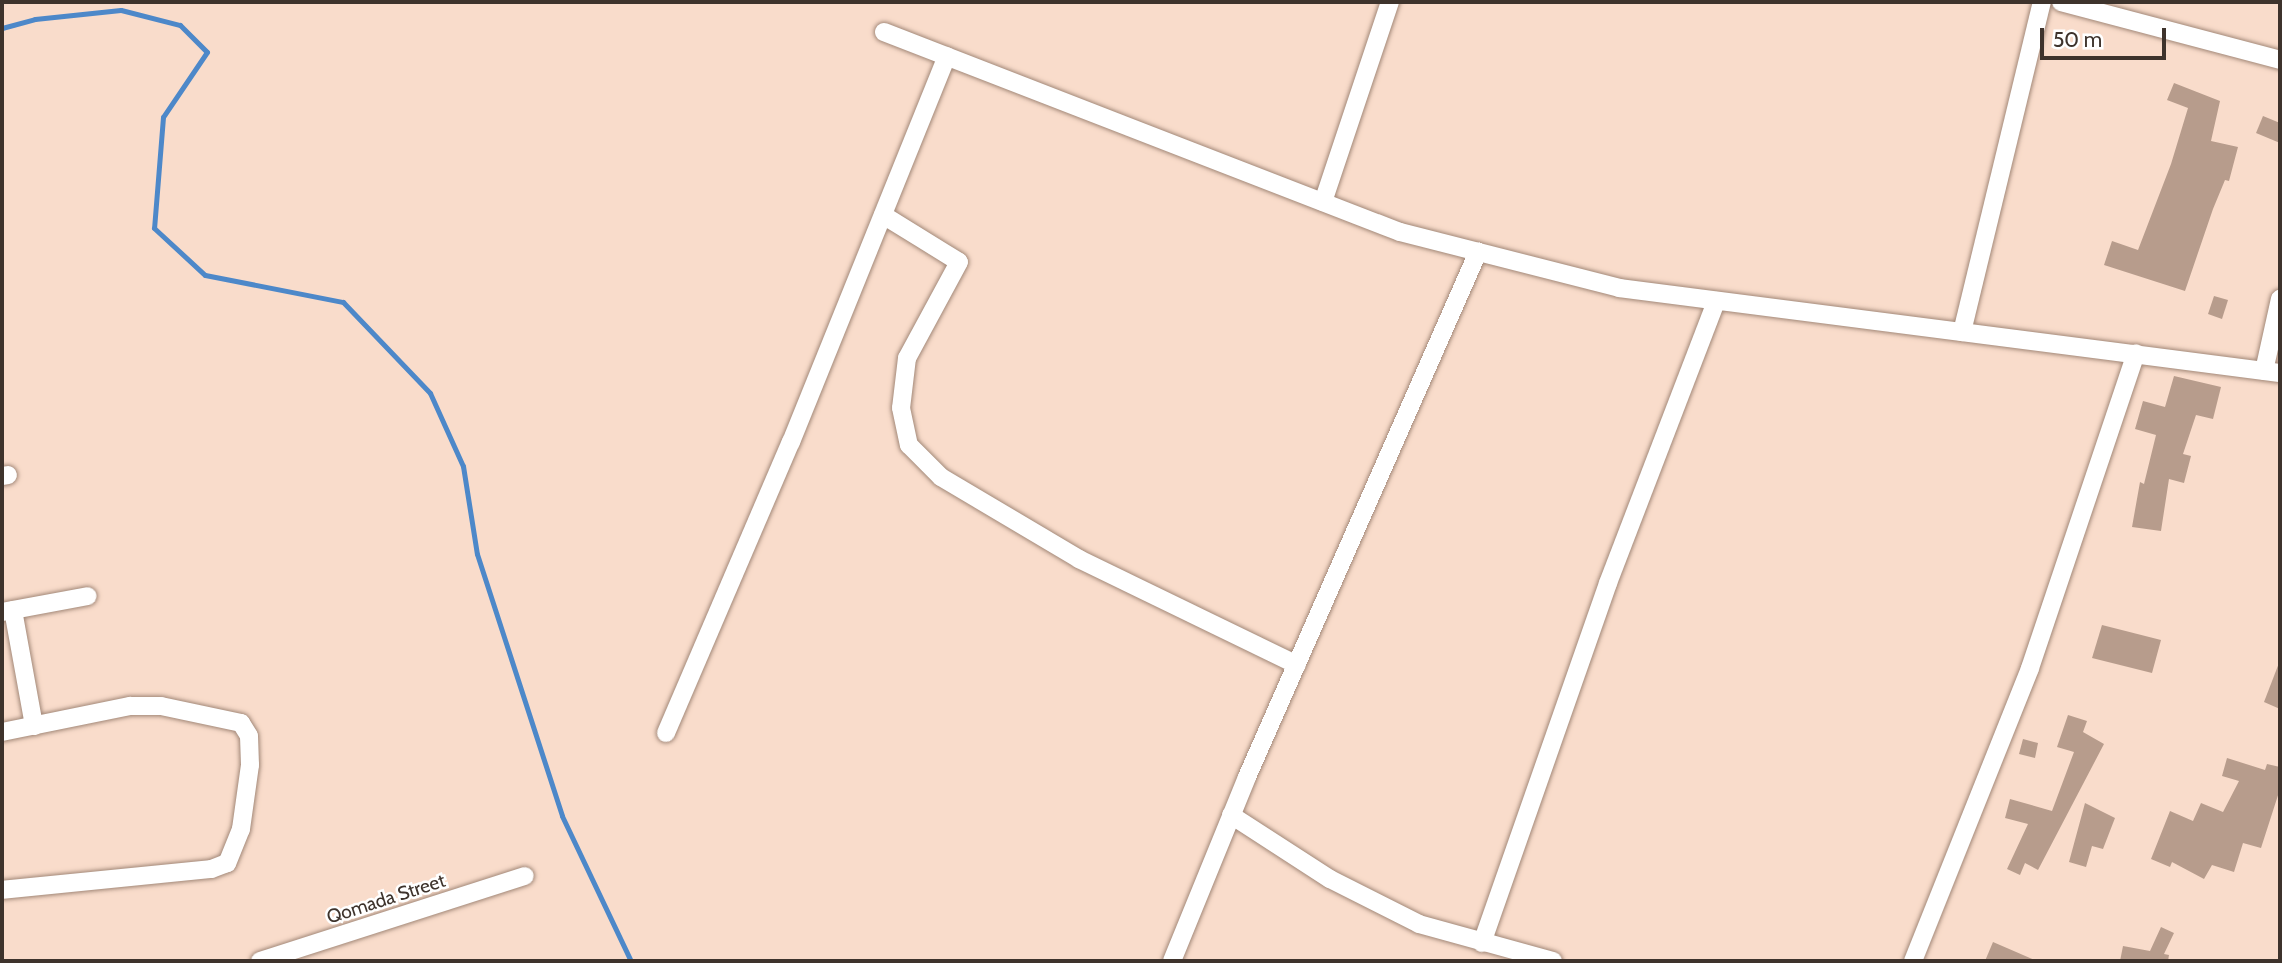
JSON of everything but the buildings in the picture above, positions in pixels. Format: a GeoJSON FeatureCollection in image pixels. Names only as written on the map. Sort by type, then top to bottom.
{"type":"FeatureCollection","features":[{"type":"Feature","properties":{"kind":"street"},"geometry":{"type":"LineString","coordinates":[[1322,202],[1390,2]]}},
{"type":"Feature","properties":{"kind":"street"},"geometry":{"type":"LineString","coordinates":[[1962,332],[2042,2]]}},
{"type":"Feature","properties":{"kind":"street"},"geometry":{"type":"LineString","coordinates":[[2061,2],[2280,60]]}},
{"type":"Feature","properties":{"kind":"street"},"geometry":{"type":"LineString","coordinates":[[884,32],[1400,232],[1619,289],[2272,372],[2280,299]]}},
{"type":"Feature","properties":{"kind":"street"},"geometry":{"type":"LineString","coordinates":[[666,733],[947,56]]}},
{"type":"Feature","properties":{"kind":"street"},"geometry":{"type":"LineString","coordinates":[[883,215],[959,262],[907,358],[901,408],[909,445],[941,477],[1079,559],[1297,665]]}},
{"type":"Feature","properties":{"kind":"street"},"geometry":{"type":"LineString","coordinates":[[1172,961],[1231,815],[1478,252]]}},
{"type":"Feature","properties":{"kind":"street"},"geometry":{"type":"LineString","coordinates":[[1482,943],[1608,583],[1716,301]]}},
{"type":"Feature","properties":{"kind":"street"},"geometry":{"type":"LineString","coordinates":[[1913,961],[2030,668],[2136,353]]}},
{"type":"Feature","properties":{"kind":"street"},"geometry":{"type":"LineString","coordinates":[[34,726],[7,611],[88,596]]}},
{"type":"Feature","properties":{"kind":"street"},"geometry":{"type":"LineString","coordinates":[[2,732],[130,706],[161,706],[241,723],[249,736],[250,765],[241,829],[227,863],[211,869],[2,890]]}},
{"type":"Feature","properties":{"kind":"street"},"geometry":{"type":"LineString","coordinates":[[1231,815],[1330,879],[1419,924],[1553,961]]}},
{"type":"Feature","properties":{"kind":"street","name":"Qomada Street"},"geometry":{"type":"LineString","coordinates":[[260,961],[525,876]]}},
{"type":"Feature","properties":{"kind":"waterway"},"geometry":{"type":"LineString","coordinates":[[2,28],[35,19],[121,10],[180,25],[207,52],[163,117],[154,228],[205,275],[343,302],[430,393],[463,466],[477,554],[562,816],[631,961]]}}]}
